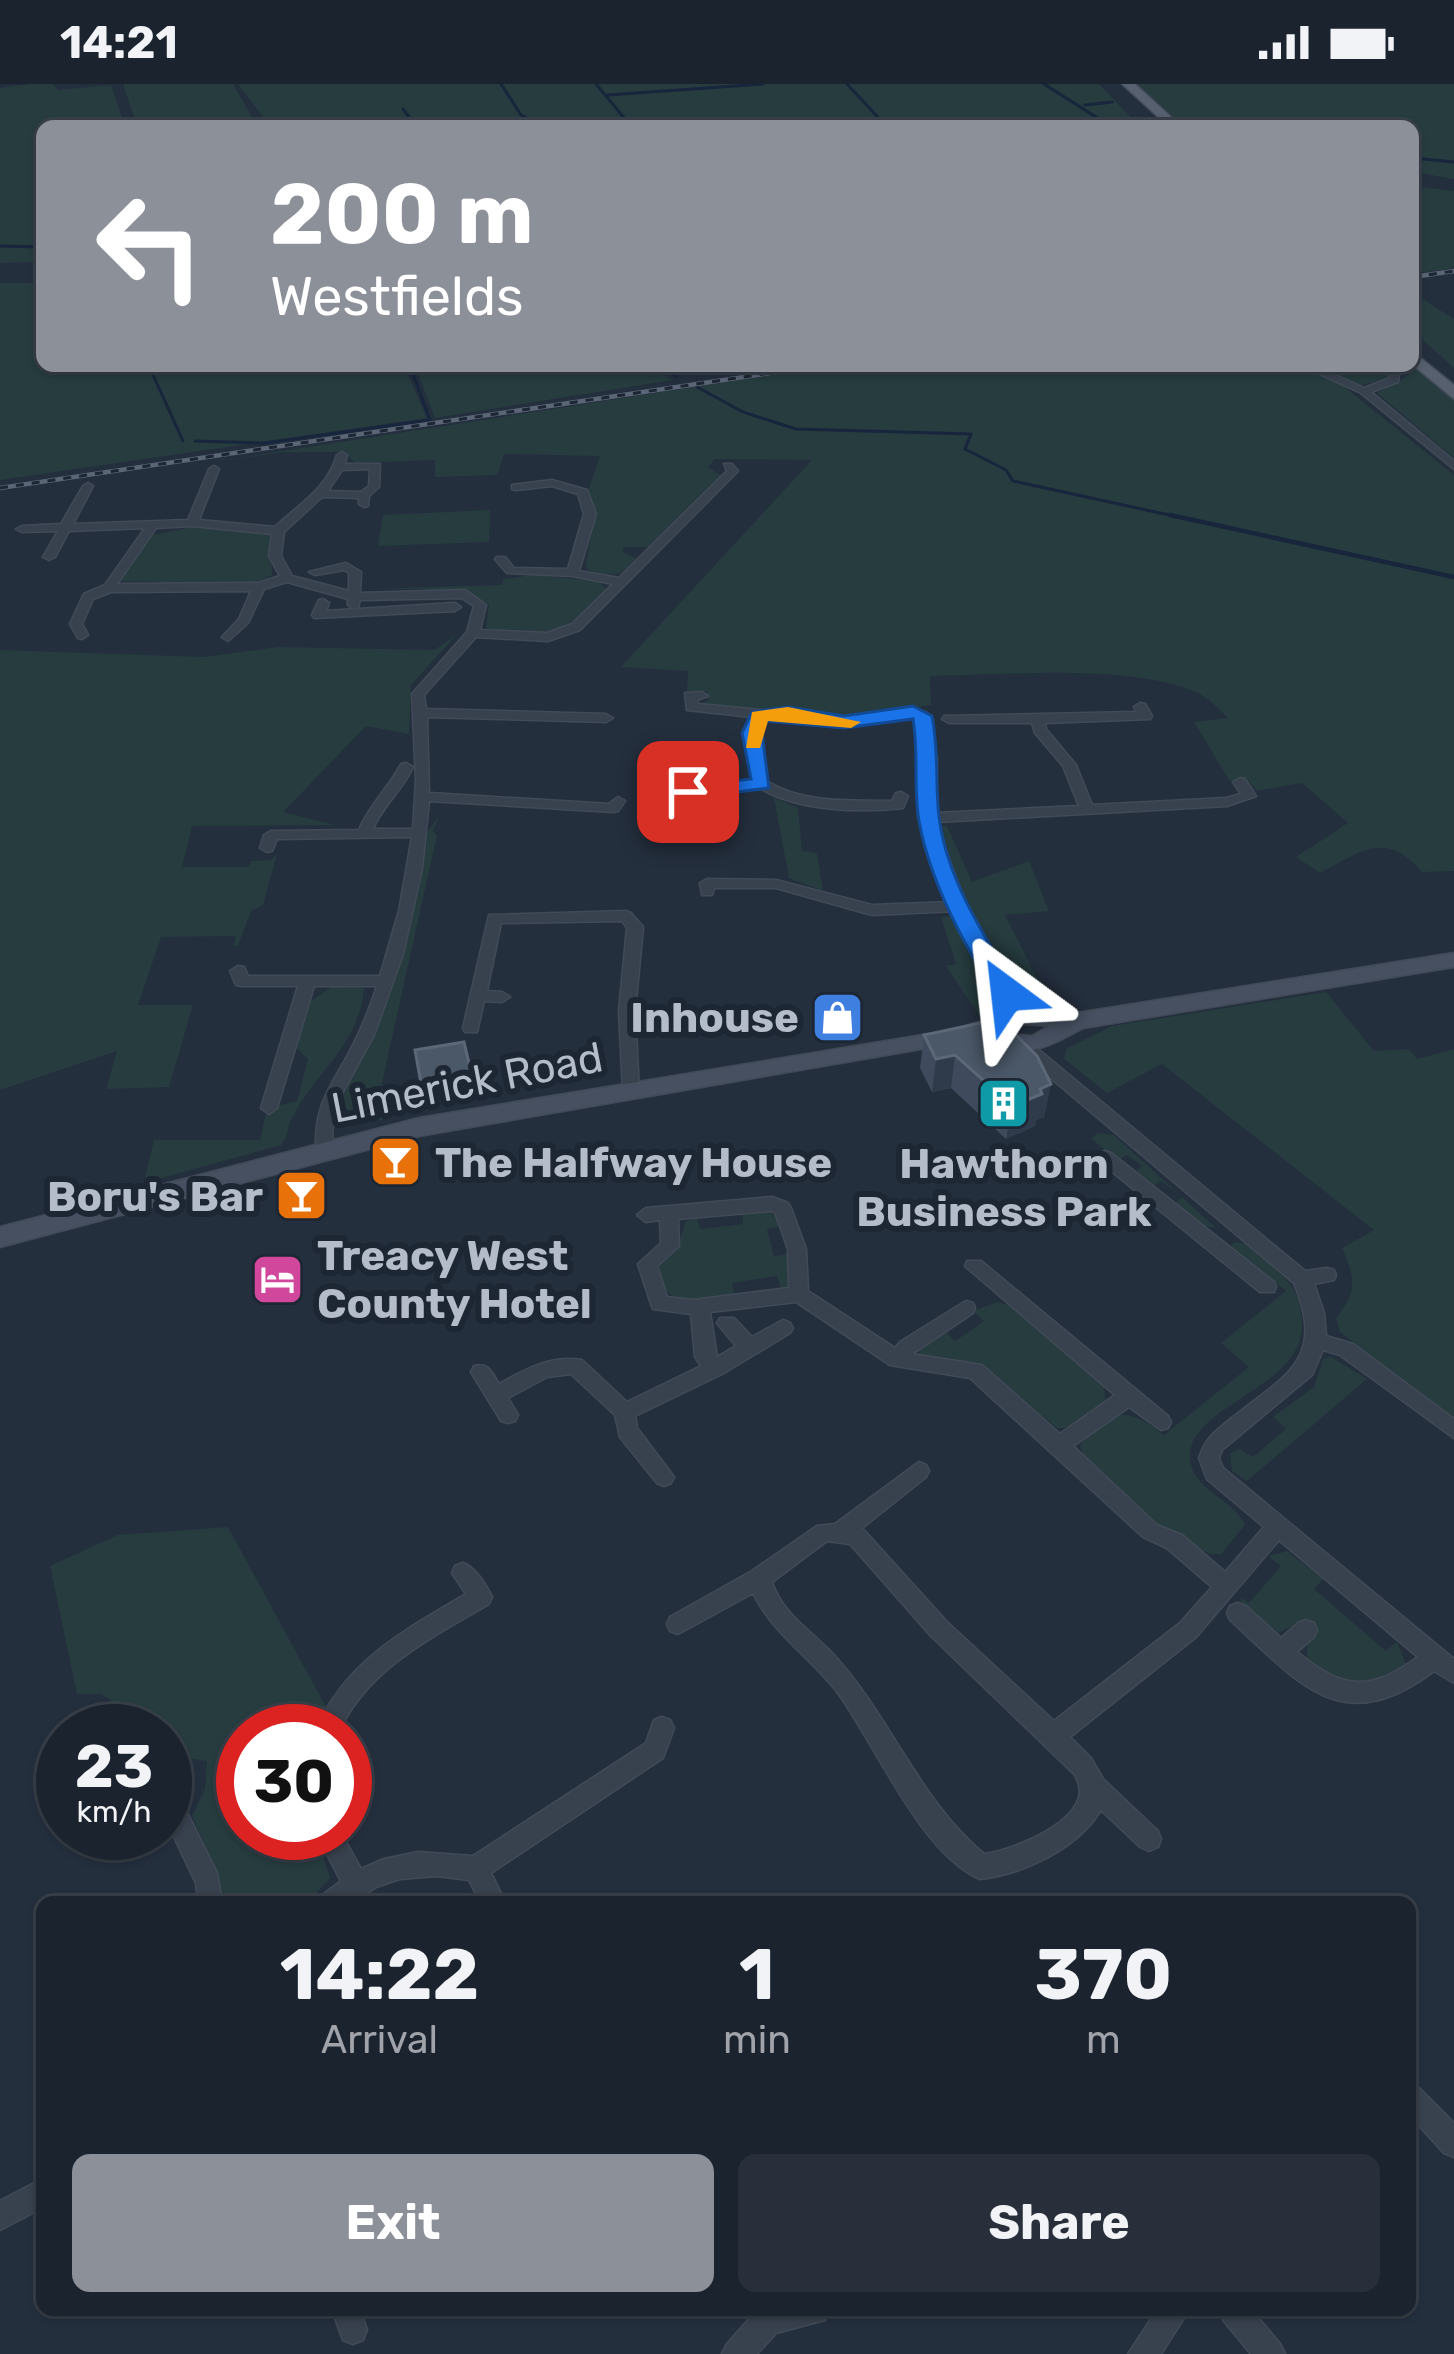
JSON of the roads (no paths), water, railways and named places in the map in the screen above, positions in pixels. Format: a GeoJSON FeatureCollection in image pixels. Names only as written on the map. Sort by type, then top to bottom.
{"type":"FeatureCollection","features":[{"type":"Feature","properties":{"kind":"main road"},"geometry":{"type":"LineString","coordinates":[[1116,84],[1155,120]]}},
{"type":"Feature","properties":{"kind":"main road"},"geometry":{"type":"LineString","coordinates":[[1128,84],[1168,120]]}},
{"type":"Feature","properties":{"kind":"main road"},"geometry":{"type":"LineString","coordinates":[[1419,343],[1454,374]]}},
{"type":"Feature","properties":{"kind":"main road"},"geometry":{"type":"LineString","coordinates":[[1419,362],[1454,394]]}},
{"type":"Feature","properties":{"kind":"main road"},"geometry":{"type":"LineString","coordinates":[[1024,1026],[1454,959]]}},
{"type":"Feature","properties":{"kind":"main road","name":"Limerick Road"},"geometry":{"type":"LineString","coordinates":[[0,1237],[440,1123],[1024,1026]]}},
{"type":"Feature","properties":{"kind":"street"},"geometry":{"type":"LineString","coordinates":[[1321,372],[1364,391],[1454,466]]}},
{"type":"Feature","properties":{"kind":"street"},"geometry":{"type":"LineString","coordinates":[[1364,391],[1395,380],[1395,372]]}},
{"type":"Feature","properties":{"kind":"street"},"geometry":{"type":"LineString","coordinates":[[287,578],[274,556],[278,531],[319,494],[341,461],[376,466],[374,488],[364,499],[319,494]]}},
{"type":"Feature","properties":{"kind":"street"},"geometry":{"type":"LineString","coordinates":[[473,633],[562,633],[652,555],[733,471],[728,466]]}},
{"type":"Feature","properties":{"kind":"street"},"geometry":{"type":"LineString","coordinates":[[193,523],[214,469]]}},
{"type":"Feature","properties":{"kind":"street"},"geometry":{"type":"LineString","coordinates":[[516,487],[552,482],[583,492],[590,514],[573,573]]}},
{"type":"Feature","properties":{"kind":"street"},"geometry":{"type":"LineString","coordinates":[[49,557],[88,486]]}},
{"type":"Feature","properties":{"kind":"street"},"geometry":{"type":"LineString","coordinates":[[22,530],[193,523],[278,531]]}},
{"type":"Feature","properties":{"kind":"street"},"geometry":{"type":"LineString","coordinates":[[109,588],[151,527]]}},
{"type":"Feature","properties":{"kind":"street"},"geometry":{"type":"LineString","coordinates":[[631,551],[652,555]]}},
{"type":"Feature","properties":{"kind":"street"},"geometry":{"type":"LineString","coordinates":[[501,559],[511,571],[573,573],[623,583]]}},
{"type":"Feature","properties":{"kind":"street"},"geometry":{"type":"LineString","coordinates":[[315,572],[346,566],[355,572],[356,597],[350,615]]}},
{"type":"Feature","properties":{"kind":"street"},"geometry":{"type":"LineString","coordinates":[[82,635],[76,624],[88,598],[109,588],[259,587],[287,578],[356,597],[465,594],[480,605],[473,633],[423,685],[420,713],[426,797],[419,833],[384,981],[365,1036],[320,1118],[325,1151]]}},
{"type":"Feature","properties":{"kind":"street"},"geometry":{"type":"LineString","coordinates":[[228,637],[244,620],[259,587]]}},
{"type":"Feature","properties":{"kind":"street"},"geometry":{"type":"LineString","coordinates":[[323,603],[318,616],[455,607]]}},
{"type":"Feature","properties":{"kind":"street"},"geometry":{"type":"LineString","coordinates":[[702,696],[690,696],[692,707],[844,722],[913,712],[922,716],[930,758],[929,818],[957,906],[1024,1026],[1054,1067],[1302,1279],[1315,1309],[1317,1341],[1305,1370],[1214,1445],[1209,1458],[1214,1472],[1454,1673]]}},
{"type":"Feature","properties":{"kind":"street"},"geometry":{"type":"LineString","coordinates":[[949,718],[1144,716],[1140,707]]}},
{"type":"Feature","properties":{"kind":"street"},"geometry":{"type":"LineString","coordinates":[[420,713],[606,718]]}},
{"type":"Feature","properties":{"kind":"street"},"geometry":{"type":"LineString","coordinates":[[759,716],[752,733],[762,784]]}},
{"type":"Feature","properties":{"kind":"street"},"geometry":{"type":"LineString","coordinates":[[1038,718],[1040,730],[1069,765],[1086,807]]}},
{"type":"Feature","properties":{"kind":"street"},"geometry":{"type":"LineString","coordinates":[[365,832],[368,820],[401,784],[406,767]]}},
{"type":"Feature","properties":{"kind":"street"},"geometry":{"type":"LineString","coordinates":[[929,818],[1227,802],[1249,796],[1240,782]]}},
{"type":"Feature","properties":{"kind":"street"},"geometry":{"type":"LineString","coordinates":[[650,784],[652,796],[762,784],[780,795],[819,803],[898,806],[901,796]]}},
{"type":"Feature","properties":{"kind":"street"},"geometry":{"type":"LineString","coordinates":[[426,797],[613,808],[618,801]]}},
{"type":"Feature","properties":{"kind":"street"},"geometry":{"type":"LineString","coordinates":[[267,848],[272,835],[419,833]]}},
{"type":"Feature","properties":{"kind":"street"},"geometry":{"type":"LineString","coordinates":[[707,892],[707,883],[776,884],[872,910],[957,906]]}},
{"type":"Feature","properties":{"kind":"street"},"geometry":{"type":"LineString","coordinates":[[471,1028],[494,918],[629,918],[635,927],[627,1011],[631,1093]]}},
{"type":"Feature","properties":{"kind":"street"},"geometry":{"type":"LineString","coordinates":[[238,971],[242,981],[384,981]]}},
{"type":"Feature","properties":{"kind":"street"},"geometry":{"type":"LineString","coordinates":[[269,1108],[307,982]]}},
{"type":"Feature","properties":{"kind":"street"},"geometry":{"type":"LineString","coordinates":[[476,996],[502,997]]}},
{"type":"Feature","properties":{"kind":"street"},"geometry":{"type":"LineString","coordinates":[[1106,1157],[1268,1287]]}},
{"type":"Feature","properties":{"kind":"street"},"geometry":{"type":"LineString","coordinates":[[646,1215],[772,1204],[782,1208],[797,1249],[800,1294]]}},
{"type":"Feature","properties":{"kind":"street"},"geometry":{"type":"LineString","coordinates":[[670,1213],[670,1246],[647,1264],[660,1304],[700,1306],[800,1294],[897,1360],[975,1371],[1150,1531],[1175,1542],[1226,1586]]}},
{"type":"Feature","properties":{"kind":"street"},"geometry":{"type":"LineString","coordinates":[[1217,1245],[1246,1229]]}},
{"type":"Feature","properties":{"kind":"street"},"geometry":{"type":"LineString","coordinates":[[974,1266],[1161,1422]]}},
{"type":"Feature","properties":{"kind":"street"},"geometry":{"type":"LineString","coordinates":[[1302,1279],[1327,1275]]}},
{"type":"Feature","properties":{"kind":"street"},"geometry":{"type":"LineString","coordinates":[[897,1360],[907,1347],[997,1287]]}},
{"type":"Feature","properties":{"kind":"street"},"geometry":{"type":"LineString","coordinates":[[700,1306],[705,1357],[715,1368]]}},
{"type":"Feature","properties":{"kind":"street"},"geometry":{"type":"LineString","coordinates":[[727,1322],[750,1348]]}},
{"type":"Feature","properties":{"kind":"street"},"geometry":{"type":"LineString","coordinates":[[625,1412],[783,1328]]}},
{"type":"Feature","properties":{"kind":"street"},"geometry":{"type":"LineString","coordinates":[[1317,1341],[1346,1349],[1454,1430]]}},
{"type":"Feature","properties":{"kind":"street"},"geometry":{"type":"LineString","coordinates":[[496,1395],[544,1369],[574,1366],[625,1412],[627,1431],[664,1477]]}},
{"type":"Feature","properties":{"kind":"street"},"geometry":{"type":"LineString","coordinates":[[482,1372],[508,1414]]}},
{"type":"Feature","properties":{"kind":"street"},"geometry":{"type":"LineString","coordinates":[[1059,1445],[1129,1396]]}},
{"type":"Feature","properties":{"kind":"street"},"geometry":{"type":"LineString","coordinates":[[843,1530],[919,1471]]}},
{"type":"Feature","properties":{"kind":"street"},"geometry":{"type":"LineString","coordinates":[[1053,1736],[1210,1608],[1278,1526]]}},
{"type":"Feature","properties":{"kind":"street"},"geometry":{"type":"LineString","coordinates":[[678,1624],[760,1578],[824,1532],[843,1530],[856,1535],[939,1629],[1053,1736],[1094,1787],[1149,1840]]}},
{"type":"Feature","properties":{"kind":"street"},"geometry":{"type":"LineString","coordinates":[[339,1704],[368,1667],[481,1597],[463,1573]]}},
{"type":"Feature","properties":{"kind":"street"},"geometry":{"type":"LineString","coordinates":[[760,1578],[774,1606],[853,1694],[939,1827],[980,1867],[1002,1868],[1082,1819],[1094,1804],[1094,1787]]}},
{"type":"Feature","properties":{"kind":"street"},"geometry":{"type":"LineString","coordinates":[[1238,1613],[1324,1688],[1348,1696],[1376,1693],[1415,1675],[1435,1657]]}},
{"type":"Feature","properties":{"kind":"street"},"geometry":{"type":"LineString","coordinates":[[1282,1652],[1306,1630]]}},
{"type":"Feature","properties":{"kind":"street"},"geometry":{"type":"LineString","coordinates":[[341,1896],[391,1864],[436,1861],[476,1869],[655,1750],[662,1728]]}},
{"type":"Feature","properties":{"kind":"street"},"geometry":{"type":"LineString","coordinates":[[192,1849],[209,1896]]}},
{"type":"Feature","properties":{"kind":"street"},"geometry":{"type":"LineString","coordinates":[[343,1860],[355,1883]]}},
{"type":"Feature","properties":{"kind":"street"},"geometry":{"type":"LineString","coordinates":[[476,1869],[491,1896]]}},
{"type":"Feature","properties":{"kind":"street"},"geometry":{"type":"LineString","coordinates":[[1416,2103],[1454,2143]]}},
{"type":"Feature","properties":{"kind":"street"},"geometry":{"type":"LineString","coordinates":[[0,2216],[36,2196]]}},
{"type":"Feature","properties":{"kind":"street"},"geometry":{"type":"LineString","coordinates":[[737,2354],[763,2316]]}},
{"type":"Feature","properties":{"kind":"street"},"geometry":{"type":"LineString","coordinates":[[1238,2316],[1270,2354]]}},
{"type":"Feature","properties":{"kind":"street"},"geometry":{"type":"LineString","coordinates":[[1143,2354],[1169,2318]]}},
{"type":"Feature","properties":{"kind":"waterway"},"geometry":{"type":"LineString","coordinates":[[501,84],[521,115],[530,120]]}},
{"type":"Feature","properties":{"kind":"waterway"},"geometry":{"type":"LineString","coordinates":[[596,84],[626,120]]}},
{"type":"Feature","properties":{"kind":"waterway"},"geometry":{"type":"LineString","coordinates":[[608,95],[763,84]]}},
{"type":"Feature","properties":{"kind":"waterway"},"geometry":{"type":"LineString","coordinates":[[847,84],[880,120]]}},
{"type":"Feature","properties":{"kind":"waterway"},"geometry":{"type":"LineString","coordinates":[[1044,84],[1101,120]]}},
{"type":"Feature","properties":{"kind":"waterway"},"geometry":{"type":"LineString","coordinates":[[1085,105],[1112,102]]}},
{"type":"Feature","properties":{"kind":"waterway"},"geometry":{"type":"LineString","coordinates":[[403,109],[411,120]]}},
{"type":"Feature","properties":{"kind":"waterway"},"geometry":{"type":"LineString","coordinates":[[1419,159],[1454,162]]}},
{"type":"Feature","properties":{"kind":"waterway"},"geometry":{"type":"LineString","coordinates":[[0,246],[36,247]]}},
{"type":"Feature","properties":{"kind":"waterway"},"geometry":{"type":"LineString","coordinates":[[152,372],[183,441]]}},
{"type":"Feature","properties":{"kind":"waterway"},"geometry":{"type":"LineString","coordinates":[[195,441],[265,443],[430,420],[412,372]]}},
{"type":"Feature","properties":{"kind":"waterway"},"geometry":{"type":"LineString","coordinates":[[669,372],[676,376]]}},
{"type":"Feature","properties":{"kind":"waterway"},"geometry":{"type":"LineString","coordinates":[[697,387],[743,412],[796,429],[971,434],[965,449],[1006,470],[1013,481],[1183,518]]}},
{"type":"Feature","properties":{"kind":"waterway"},"geometry":{"type":"LineString","coordinates":[[1170,515],[1454,577]]}},
{"type":"Feature","properties":{"kind":"railway"},"geometry":{"type":"LineString","coordinates":[[1419,276],[1454,271]]}},
{"type":"Feature","properties":{"kind":"railway"},"geometry":{"type":"LineString","coordinates":[[0,488],[777,372]]}},
{"type":"Feature","properties":{"kind":"place","name":"Inhouse"},"geometry":{"type":"Point","coordinates":[838,1017]}},
{"type":"Feature","properties":{"kind":"place","name":"Hawthorn Business Park"},"geometry":{"type":"Point","coordinates":[1004,1104]}},
{"type":"Feature","properties":{"kind":"place","name":"The Halfway House"},"geometry":{"type":"Point","coordinates":[396,1162]}},
{"type":"Feature","properties":{"kind":"place","name":"Boru's Bar"},"geometry":{"type":"Point","coordinates":[302,1196]}},
{"type":"Feature","properties":{"kind":"place","name":"Treacy West County Hotel"},"geometry":{"type":"Point","coordinates":[278,1279]}}]}
